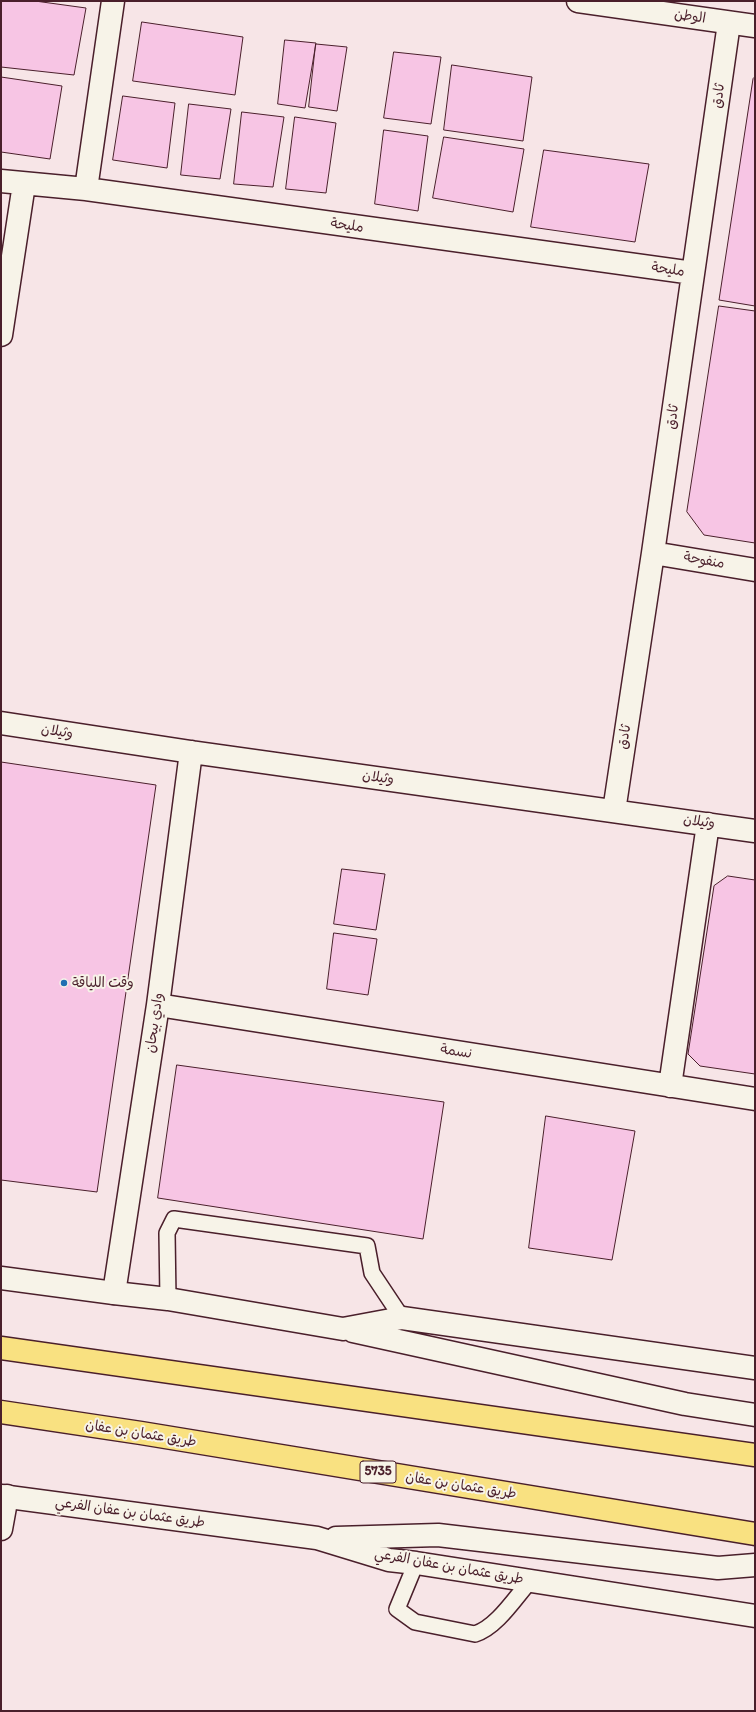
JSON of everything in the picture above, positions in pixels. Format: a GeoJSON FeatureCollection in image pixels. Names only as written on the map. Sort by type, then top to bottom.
{"type":"FeatureCollection","features":[{"type":"Feature","properties":{"kind":"main road"},"geometry":{"type":"LineString","coordinates":[[1,1348],[755,1455]]}},
{"type":"Feature","properties":{"kind":"main road","name":"طريق عثمان بن عفان"},"geometry":{"type":"LineString","coordinates":[[1,1412],[149,1434],[755,1534]]}},
{"type":"Feature","properties":{"kind":"street"},"geometry":{"type":"LineString","coordinates":[[86,190],[113,1]]}},
{"type":"Feature","properties":{"kind":"street","name":"الوطن"},"geometry":{"type":"LineString","coordinates":[[578,1],[755,26]]}},
{"type":"Feature","properties":{"kind":"street","name":"ثادق"},"geometry":{"type":"LineString","coordinates":[[614,811],[694,273],[729,23]]}},
{"type":"Feature","properties":{"kind":"street","name":"مليحة"},"geometry":{"type":"LineString","coordinates":[[1,181],[86,190],[694,273]]}},
{"type":"Feature","properties":{"kind":"street"},"geometry":{"type":"LineString","coordinates":[[1,335],[24,184]]}},
{"type":"Feature","properties":{"kind":"street","name":"منفوحة"},"geometry":{"type":"LineString","coordinates":[[653,552],[755,570]]}},
{"type":"Feature","properties":{"kind":"street","name":"وثيلان"},"geometry":{"type":"LineString","coordinates":[[1,723],[191,752],[755,831]]}},
{"type":"Feature","properties":{"kind":"street","name":"وادي بيحان"},"geometry":{"type":"LineString","coordinates":[[114,1293],[158,1004],[191,752]]}},
{"type":"Feature","properties":{"kind":"street"},"geometry":{"type":"LineString","coordinates":[[670,1086],[708,824]]}},
{"type":"Feature","properties":{"kind":"street","name":"نسمة"},"geometry":{"type":"LineString","coordinates":[[158,1004],[755,1099]]}},
{"type":"Feature","properties":{"kind":"street"},"geometry":{"type":"LineString","coordinates":[[1,1278],[168,1299],[343,1329],[685,1404],[755,1415]]}},
{"type":"Feature","properties":{"kind":"street"},"geometry":{"type":"LineString","coordinates":[[343,1329],[402,1318],[755,1368]]}},
{"type":"Feature","properties":{"kind":"street"},"geometry":{"type":"LineString","coordinates":[[1,1529],[4,1496]]}},
{"type":"Feature","properties":{"kind":"street","name":"طريق عثمان بن عفان الفرعي"},"geometry":{"type":"LineString","coordinates":[[4,1496],[317,1538],[390,1560],[755,1616]]}},
{"type":"Feature","properties":{"kind":"street"},"geometry":{"type":"LineString","coordinates":[[317,1538],[438,1536],[718,1568],[755,1565]]}},
{"type":"Feature","properties":{"kind":"lane"},"geometry":{"type":"LineString","coordinates":[[168,1299],[167,1233],[174,1219],[366,1246],[372,1273],[402,1318]]}},
{"type":"Feature","properties":{"kind":"lane"},"geometry":{"type":"LineString","coordinates":[[416,1563],[397,1609],[415,1622],[475,1634],[482,1632],[492,1625],[530,1581]]}},
{"type":"Feature","properties":{"kind":"building"},"geometry":{"type":"Polygon","coordinates":[[[1,1],[35,1],[86,8],[74,75],[1,67],[1,1]]]}},
{"type":"Feature","properties":{"kind":"building"},"geometry":{"type":"Polygon","coordinates":[[[142,22],[243,37],[235,95],[133,81],[142,22]]]}},
{"type":"Feature","properties":{"kind":"building"},"geometry":{"type":"Polygon","coordinates":[[[285,40],[316,43],[305,108],[278,104],[285,40]]]}},
{"type":"Feature","properties":{"kind":"building"},"geometry":{"type":"Polygon","coordinates":[[[316,44],[347,47],[337,111],[309,107],[316,44]]]}},
{"type":"Feature","properties":{"kind":"building"},"geometry":{"type":"Polygon","coordinates":[[[394,52],[441,57],[431,124],[384,118],[394,52]]]}},
{"type":"Feature","properties":{"kind":"building"},"geometry":{"type":"Polygon","coordinates":[[[452,65],[532,77],[523,141],[444,130],[452,65]]]}},
{"type":"Feature","properties":{"kind":"building"},"geometry":{"type":"Polygon","coordinates":[[[1,77],[62,86],[50,159],[1,152],[1,77]]]}},
{"type":"Feature","properties":{"kind":"building"},"geometry":{"type":"Polygon","coordinates":[[[755,77],[755,306],[719,300],[753,79],[755,77]]]}},
{"type":"Feature","properties":{"kind":"building"},"geometry":{"type":"Polygon","coordinates":[[[123,96],[175,103],[167,168],[113,160],[123,96]]]}},
{"type":"Feature","properties":{"kind":"building"},"geometry":{"type":"Polygon","coordinates":[[[189,104],[231,109],[220,179],[181,175],[189,104]]]}},
{"type":"Feature","properties":{"kind":"building"},"geometry":{"type":"Polygon","coordinates":[[[242,112],[284,117],[273,187],[234,184],[242,112]]]}},
{"type":"Feature","properties":{"kind":"building"},"geometry":{"type":"Polygon","coordinates":[[[295,117],[336,123],[326,193],[286,189],[295,117]]]}},
{"type":"Feature","properties":{"kind":"building"},"geometry":{"type":"Polygon","coordinates":[[[384,130],[428,136],[418,211],[375,204],[384,130]]]}},
{"type":"Feature","properties":{"kind":"building"},"geometry":{"type":"Polygon","coordinates":[[[444,137],[524,149],[513,212],[433,198],[444,137]]]}},
{"type":"Feature","properties":{"kind":"building"},"geometry":{"type":"Polygon","coordinates":[[[544,150],[649,164],[635,242],[531,227],[544,150]]]}},
{"type":"Feature","properties":{"kind":"building"},"geometry":{"type":"Polygon","coordinates":[[[719,306],[755,311],[755,543],[704,535],[687,512],[719,306]]]}},
{"type":"Feature","properties":{"kind":"building","name":"وقت اللياقة"},"geometry":{"type":"Polygon","coordinates":[[[1,762],[156,785],[97,1192],[1,1180],[1,762]]]}},
{"type":"Feature","properties":{"kind":"building"},"geometry":{"type":"Polygon","coordinates":[[[342,869],[385,874],[376,930],[334,924],[342,869]]]}},
{"type":"Feature","properties":{"kind":"building"},"geometry":{"type":"Polygon","coordinates":[[[728,876],[755,880],[755,1074],[700,1066],[688,1054],[714,886],[728,876]]]}},
{"type":"Feature","properties":{"kind":"building"},"geometry":{"type":"Polygon","coordinates":[[[334,933],[377,939],[368,995],[327,989],[334,933]]]}},
{"type":"Feature","properties":{"kind":"building"},"geometry":{"type":"Polygon","coordinates":[[[177,1065],[444,1102],[423,1239],[158,1198],[177,1065]]]}},
{"type":"Feature","properties":{"kind":"building"},"geometry":{"type":"Polygon","coordinates":[[[546,1116],[635,1131],[612,1260],[529,1248],[546,1116]]]}},
{"type":"Feature","properties":{"kind":"place","name":"وقت اللياقة"},"geometry":{"type":"Point","coordinates":[64,983]}}]}
